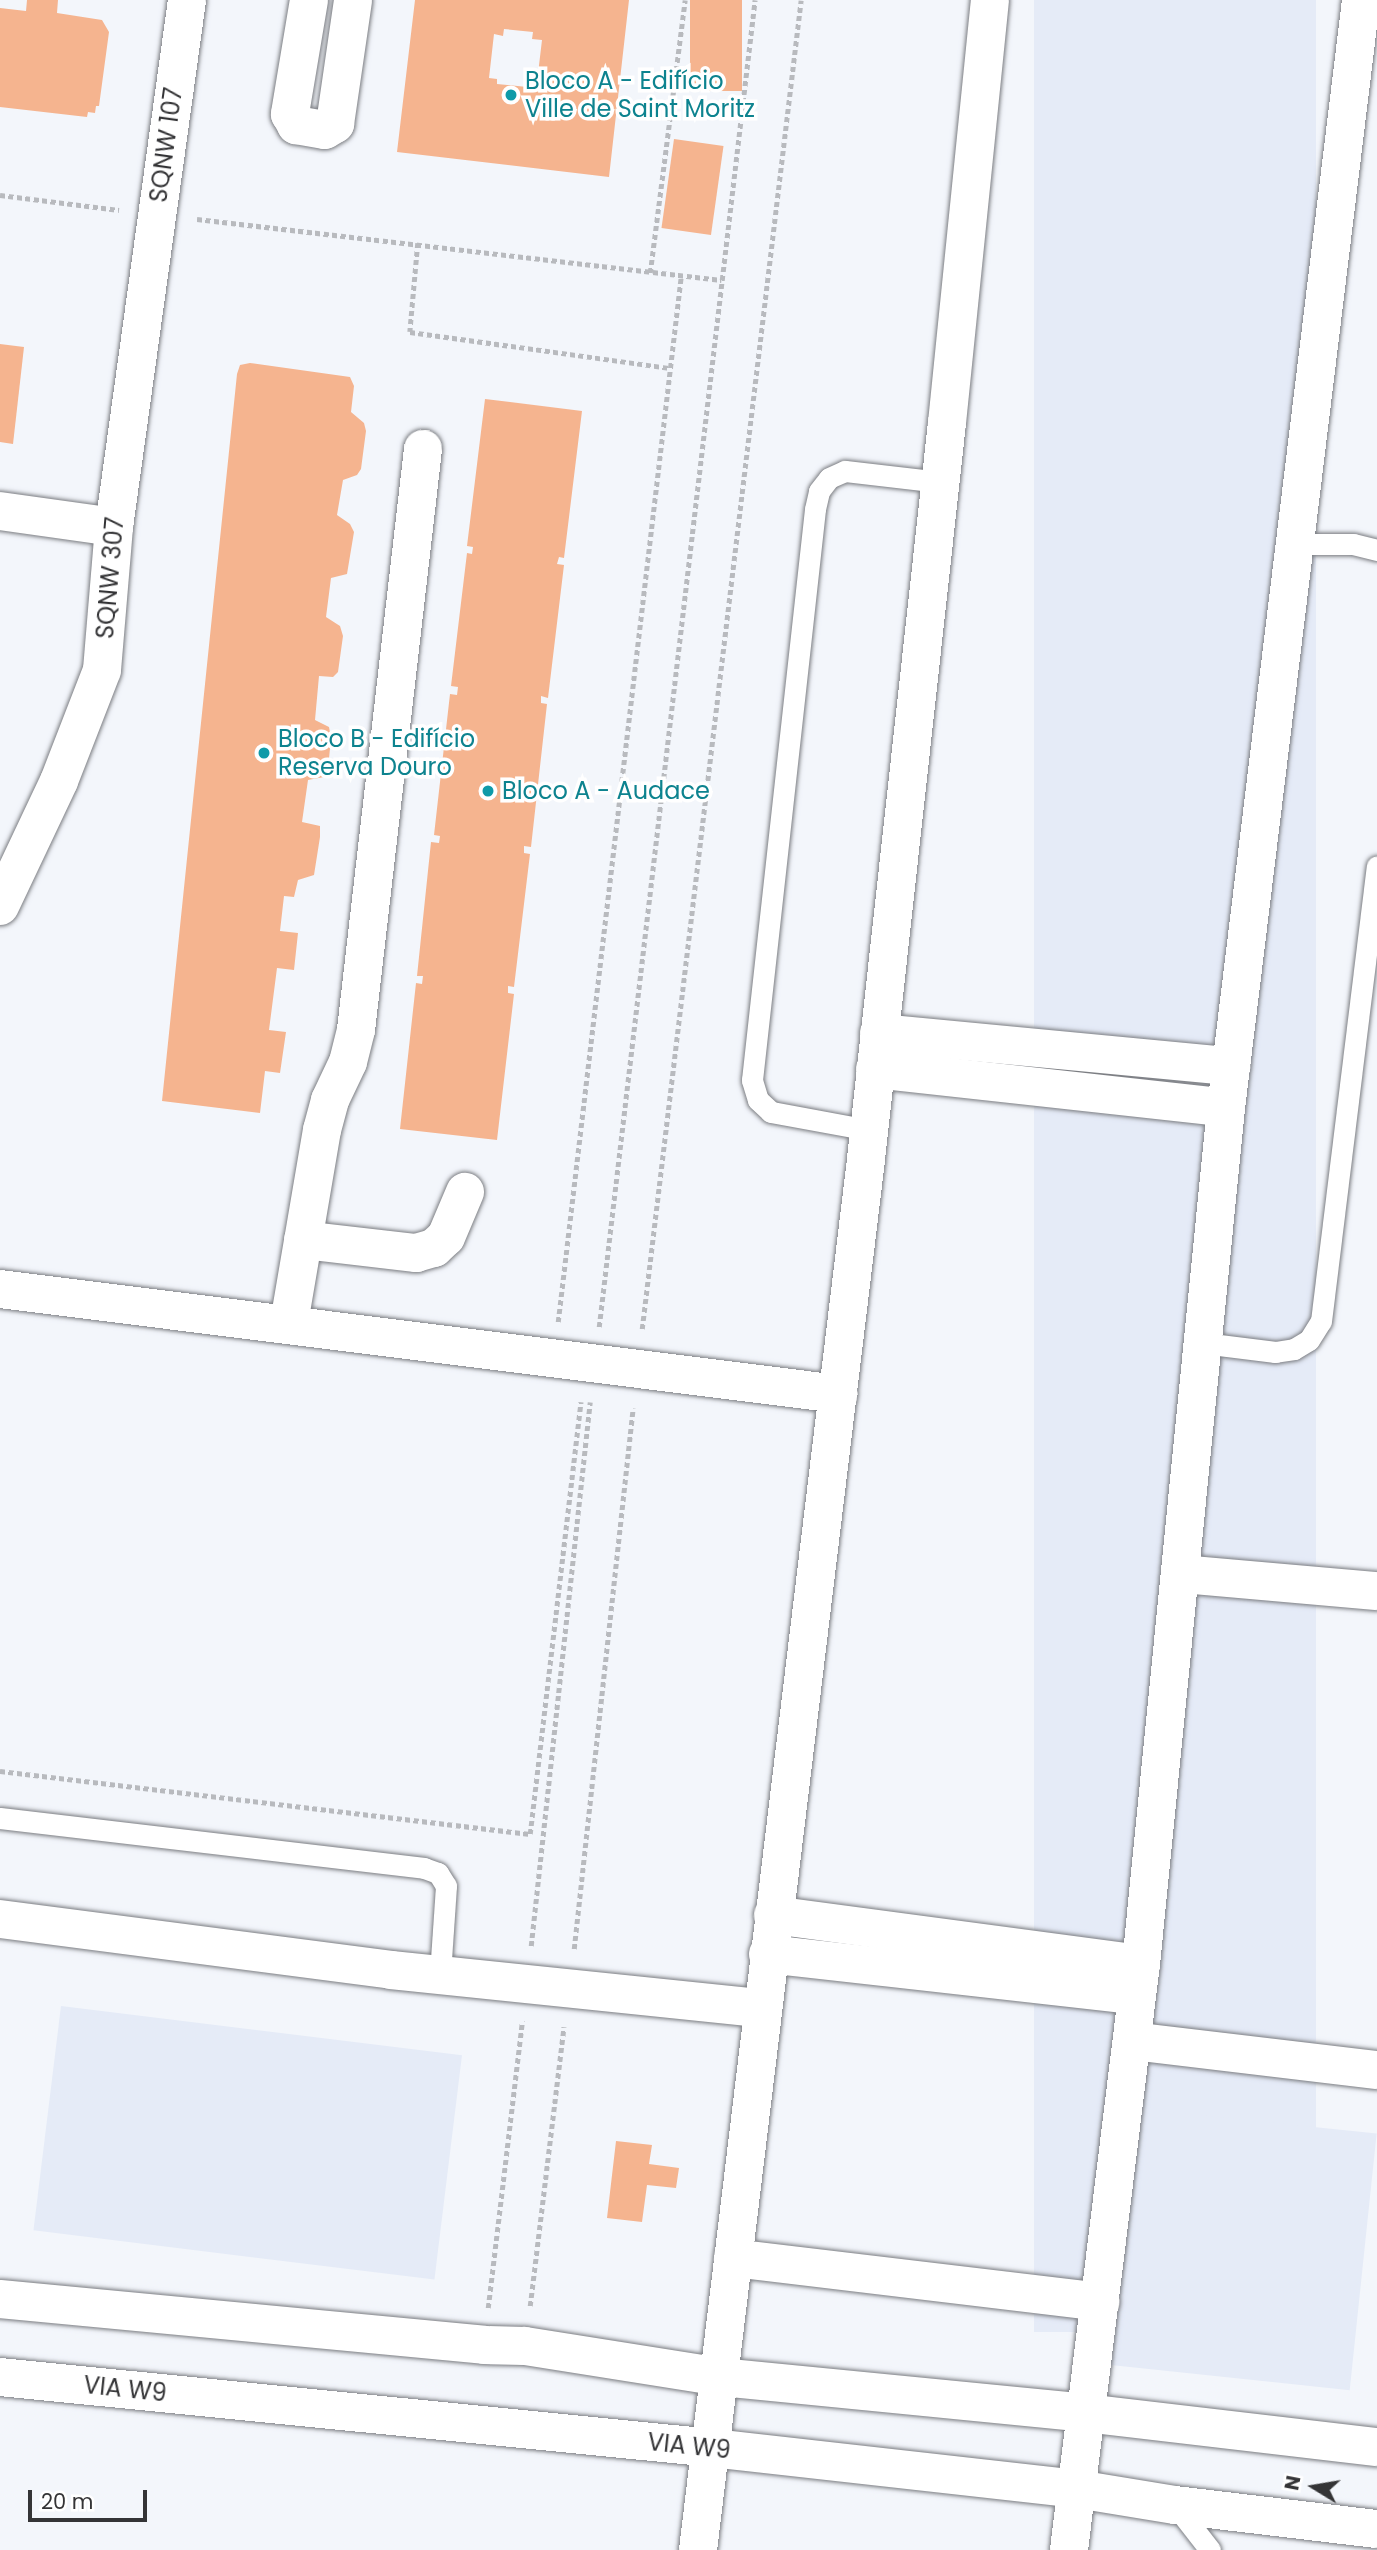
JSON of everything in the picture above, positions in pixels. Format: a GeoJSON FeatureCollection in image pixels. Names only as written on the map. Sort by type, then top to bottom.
{"type":"FeatureCollection","features":[{"type":"Feature","properties":{"kind":"street","name":"SQNW 107"},"geometry":{"type":"LineString","coordinates":[[145,291],[187,0]]}},
{"type":"Feature","properties":{"kind":"street"},"geometry":{"type":"LineString","coordinates":[[309,0],[290,114],[296,125],[326,130],[335,124],[353,0]]}},
{"type":"Feature","properties":{"kind":"street"},"geometry":{"type":"LineString","coordinates":[[698,2550],[712,2448],[761,2008],[869,1130],[990,0]]}},
{"type":"Feature","properties":{"kind":"street"},"geometry":{"type":"LineString","coordinates":[[1069,2550],[1132,2040],[1182,1574],[1226,1108],[1293,544],[1366,10]]}},
{"type":"Feature","properties":{"kind":"street","name":"SQNW 307"},"geometry":{"type":"LineString","coordinates":[[0,906],[13,845],[59,781],[102,670],[114,527],[145,291]]}},
{"type":"Feature","properties":{"kind":"street"},"geometry":{"type":"LineString","coordinates":[[289,1323],[322,1130],[330,1100],[348,1062],[356,1030],[424,449]]}},
{"type":"Feature","properties":{"kind":"street"},"geometry":{"type":"LineString","coordinates":[[0,511],[114,527]]}},
{"type":"Feature","properties":{"kind":"street"},"geometry":{"type":"LineString","coordinates":[[877,1051],[1231,1066]]}},
{"type":"Feature","properties":{"kind":"street"},"geometry":{"type":"LineString","coordinates":[[877,1051],[1226,1108]]}},
{"type":"Feature","properties":{"kind":"street"},"geometry":{"type":"LineString","coordinates":[[303,1240],[416,1252],[434,1248],[446,1237],[465,1192]]}},
{"type":"Feature","properties":{"kind":"street"},"geometry":{"type":"LineString","coordinates":[[0,1289],[289,1323],[838,1394]]}},
{"type":"Feature","properties":{"kind":"street"},"geometry":{"type":"LineString","coordinates":[[1182,1574],[1377,1591]]}},
{"type":"Feature","properties":{"kind":"street"},"geometry":{"type":"LineString","coordinates":[[773,1915],[1138,1979]]}},
{"type":"Feature","properties":{"kind":"street"},"geometry":{"type":"LineString","coordinates":[[0,1919],[440,1975],[569,1986],[761,2008]]}},
{"type":"Feature","properties":{"kind":"street"},"geometry":{"type":"LineString","coordinates":[[768,1954],[1138,1979]]}},
{"type":"Feature","properties":{"kind":"street"},"geometry":{"type":"LineString","coordinates":[[1132,2040],[1377,2070]]}},
{"type":"Feature","properties":{"kind":"street"},"geometry":{"type":"LineString","coordinates":[[733,2258],[1100,2302]]}},
{"type":"Feature","properties":{"kind":"street"},"geometry":{"type":"LineString","coordinates":[[0,2299],[484,2345],[525,2346],[719,2377],[1086,2413],[1377,2447]]}},
{"type":"Feature","properties":{"kind":"street","name":"VIA W9"},"geometry":{"type":"LineString","coordinates":[[0,2376],[712,2448],[1077,2489],[1175,2505],[1377,2529]]}},
{"type":"Feature","properties":{"kind":"lane"},"geometry":{"type":"LineString","coordinates":[[869,1130],[771,1112],[758,1100],[752,1080],[814,509],[819,491],[829,478],[845,471],[940,482]]}},
{"type":"Feature","properties":{"kind":"lane"},"geometry":{"type":"LineString","coordinates":[[1293,544],[1353,544],[1377,550]]}},
{"type":"Feature","properties":{"kind":"lane"},"geometry":{"type":"LineString","coordinates":[[1203,1343],[1275,1352],[1294,1349],[1309,1340],[1321,1321],[1377,866]]}},
{"type":"Feature","properties":{"kind":"lane"},"geometry":{"type":"LineString","coordinates":[[0,1818],[410,1866],[438,1873],[446,1886],[440,1975]]}},
{"type":"Feature","properties":{"kind":"lane"},"geometry":{"type":"LineString","coordinates":[[1175,2505],[1210,2550]]}},
{"type":"Feature","properties":{"kind":"path"},"geometry":{"type":"LineString","coordinates":[[650,273],[685,0]]}},
{"type":"Feature","properties":{"kind":"path"},"geometry":{"type":"LineString","coordinates":[[0,1771],[530,1834],[578,1361],[721,280],[755,0]]}},
{"type":"Feature","properties":{"kind":"path"},"geometry":{"type":"LineString","coordinates":[[525,2346],[569,1986],[638,1367],[801,0]]}},
{"type":"Feature","properties":{"kind":"path"},"geometry":{"type":"LineString","coordinates":[[0,195],[721,280]]}},
{"type":"Feature","properties":{"kind":"path"},"geometry":{"type":"LineString","coordinates":[[418,243],[410,332],[669,368]]}},
{"type":"Feature","properties":{"kind":"path"},"geometry":{"type":"LineString","coordinates":[[484,2345],[527,1982],[578,1361],[669,368],[681,276]]}},
{"type":"Feature","properties":{"kind":"shaded area"},"geometry":{"type":"Polygon","coordinates":[[[1034,0],[1316,0],[1316,2332],[1034,2332],[1034,0]]]}},
{"type":"Feature","properties":{"kind":"shaded area"},"geometry":{"type":"Polygon","coordinates":[[[61,2006],[462,2055],[434,2280],[33,2230],[61,2006]]]}},
{"type":"Feature","properties":{"kind":"shaded area"},"geometry":{"type":"Polygon","coordinates":[[[1133,2108],[1377,2134],[1350,2390],[1106,2365],[1133,2108]]]}},
{"type":"Feature","properties":{"kind":"building"},"geometry":{"type":"Polygon","coordinates":[[[27,0],[58,0],[57,13],[102,20],[109,32],[99,106],[96,106],[95,113],[88,112],[87,117],[0,107],[0,8],[26,11],[27,0]]]}},
{"type":"Feature","properties":{"kind":"building","name":"Bloco A - Edifício Ville de Saint Moritz"},"geometry":{"type":"Polygon","coordinates":[[[415,0],[629,0],[609,177],[397,152],[415,0]],[[504,29],[503,36],[494,34],[489,78],[497,79],[497,84],[527,87],[527,81],[537,82],[542,40],[532,39],[533,32],[504,29]]]}},
{"type":"Feature","properties":{"kind":"building"},"geometry":{"type":"Polygon","coordinates":[[[690,0],[742,0],[742,91],[690,91],[690,0]]]}},
{"type":"Feature","properties":{"kind":"building"},"geometry":{"type":"Polygon","coordinates":[[[674,139],[724,146],[711,235],[661,228],[674,139]]]}},
{"type":"Feature","properties":{"kind":"building"},"geometry":{"type":"Polygon","coordinates":[[[0,344],[24,347],[13,444],[0,442],[0,344]]]}},
{"type":"Feature","properties":{"kind":"building","name":"Bloco B - Edifício Reserva Douro"},"geometry":{"type":"Polygon","coordinates":[[[250,363],[350,377],[354,386],[351,412],[364,423],[366,431],[361,469],[357,475],[343,480],[337,515],[350,524],[354,532],[347,574],[331,578],[326,617],[340,626],[343,636],[338,672],[333,677],[319,676],[315,720],[329,727],[331,738],[328,769],[324,777],[308,780],[302,822],[320,826],[320,837],[314,875],[298,880],[294,897],[284,896],[280,931],[298,933],[294,970],[277,968],[269,1030],[286,1032],[280,1073],[265,1071],[260,1113],[162,1101],[237,374],[240,365],[250,363]]]}},
{"type":"Feature","properties":{"kind":"building","name":"Bloco A - Audace"},"geometry":{"type":"Polygon","coordinates":[[[485,399],[582,411],[564,558],[559,557],[557,564],[564,565],[548,698],[541,696],[541,703],[547,704],[531,847],[524,846],[524,853],[530,854],[514,987],[508,986],[508,993],[514,994],[497,1140],[400,1129],[416,983],[422,984],[423,976],[417,976],[431,842],[439,843],[440,836],[434,835],[450,694],[457,695],[458,687],[451,686],[467,553],[472,554],[473,547],[467,546],[485,399]]]}},
{"type":"Feature","properties":{"kind":"building"},"geometry":{"type":"Polygon","coordinates":[[[616,2141],[652,2145],[649,2164],[679,2168],[676,2188],[647,2185],[642,2222],[607,2218],[616,2141]]]}},
{"type":"Feature","properties":{"kind":"place","name":"Bloco A - Edifício Ville de Saint Moritz"},"geometry":{"type":"Point","coordinates":[511,95]}},
{"type":"Feature","properties":{"kind":"place","name":"Bloco B - Edifício Reserva Douro"},"geometry":{"type":"Point","coordinates":[264,753]}},
{"type":"Feature","properties":{"kind":"place","name":"Bloco A - Audace"},"geometry":{"type":"Point","coordinates":[488,791]}}]}
